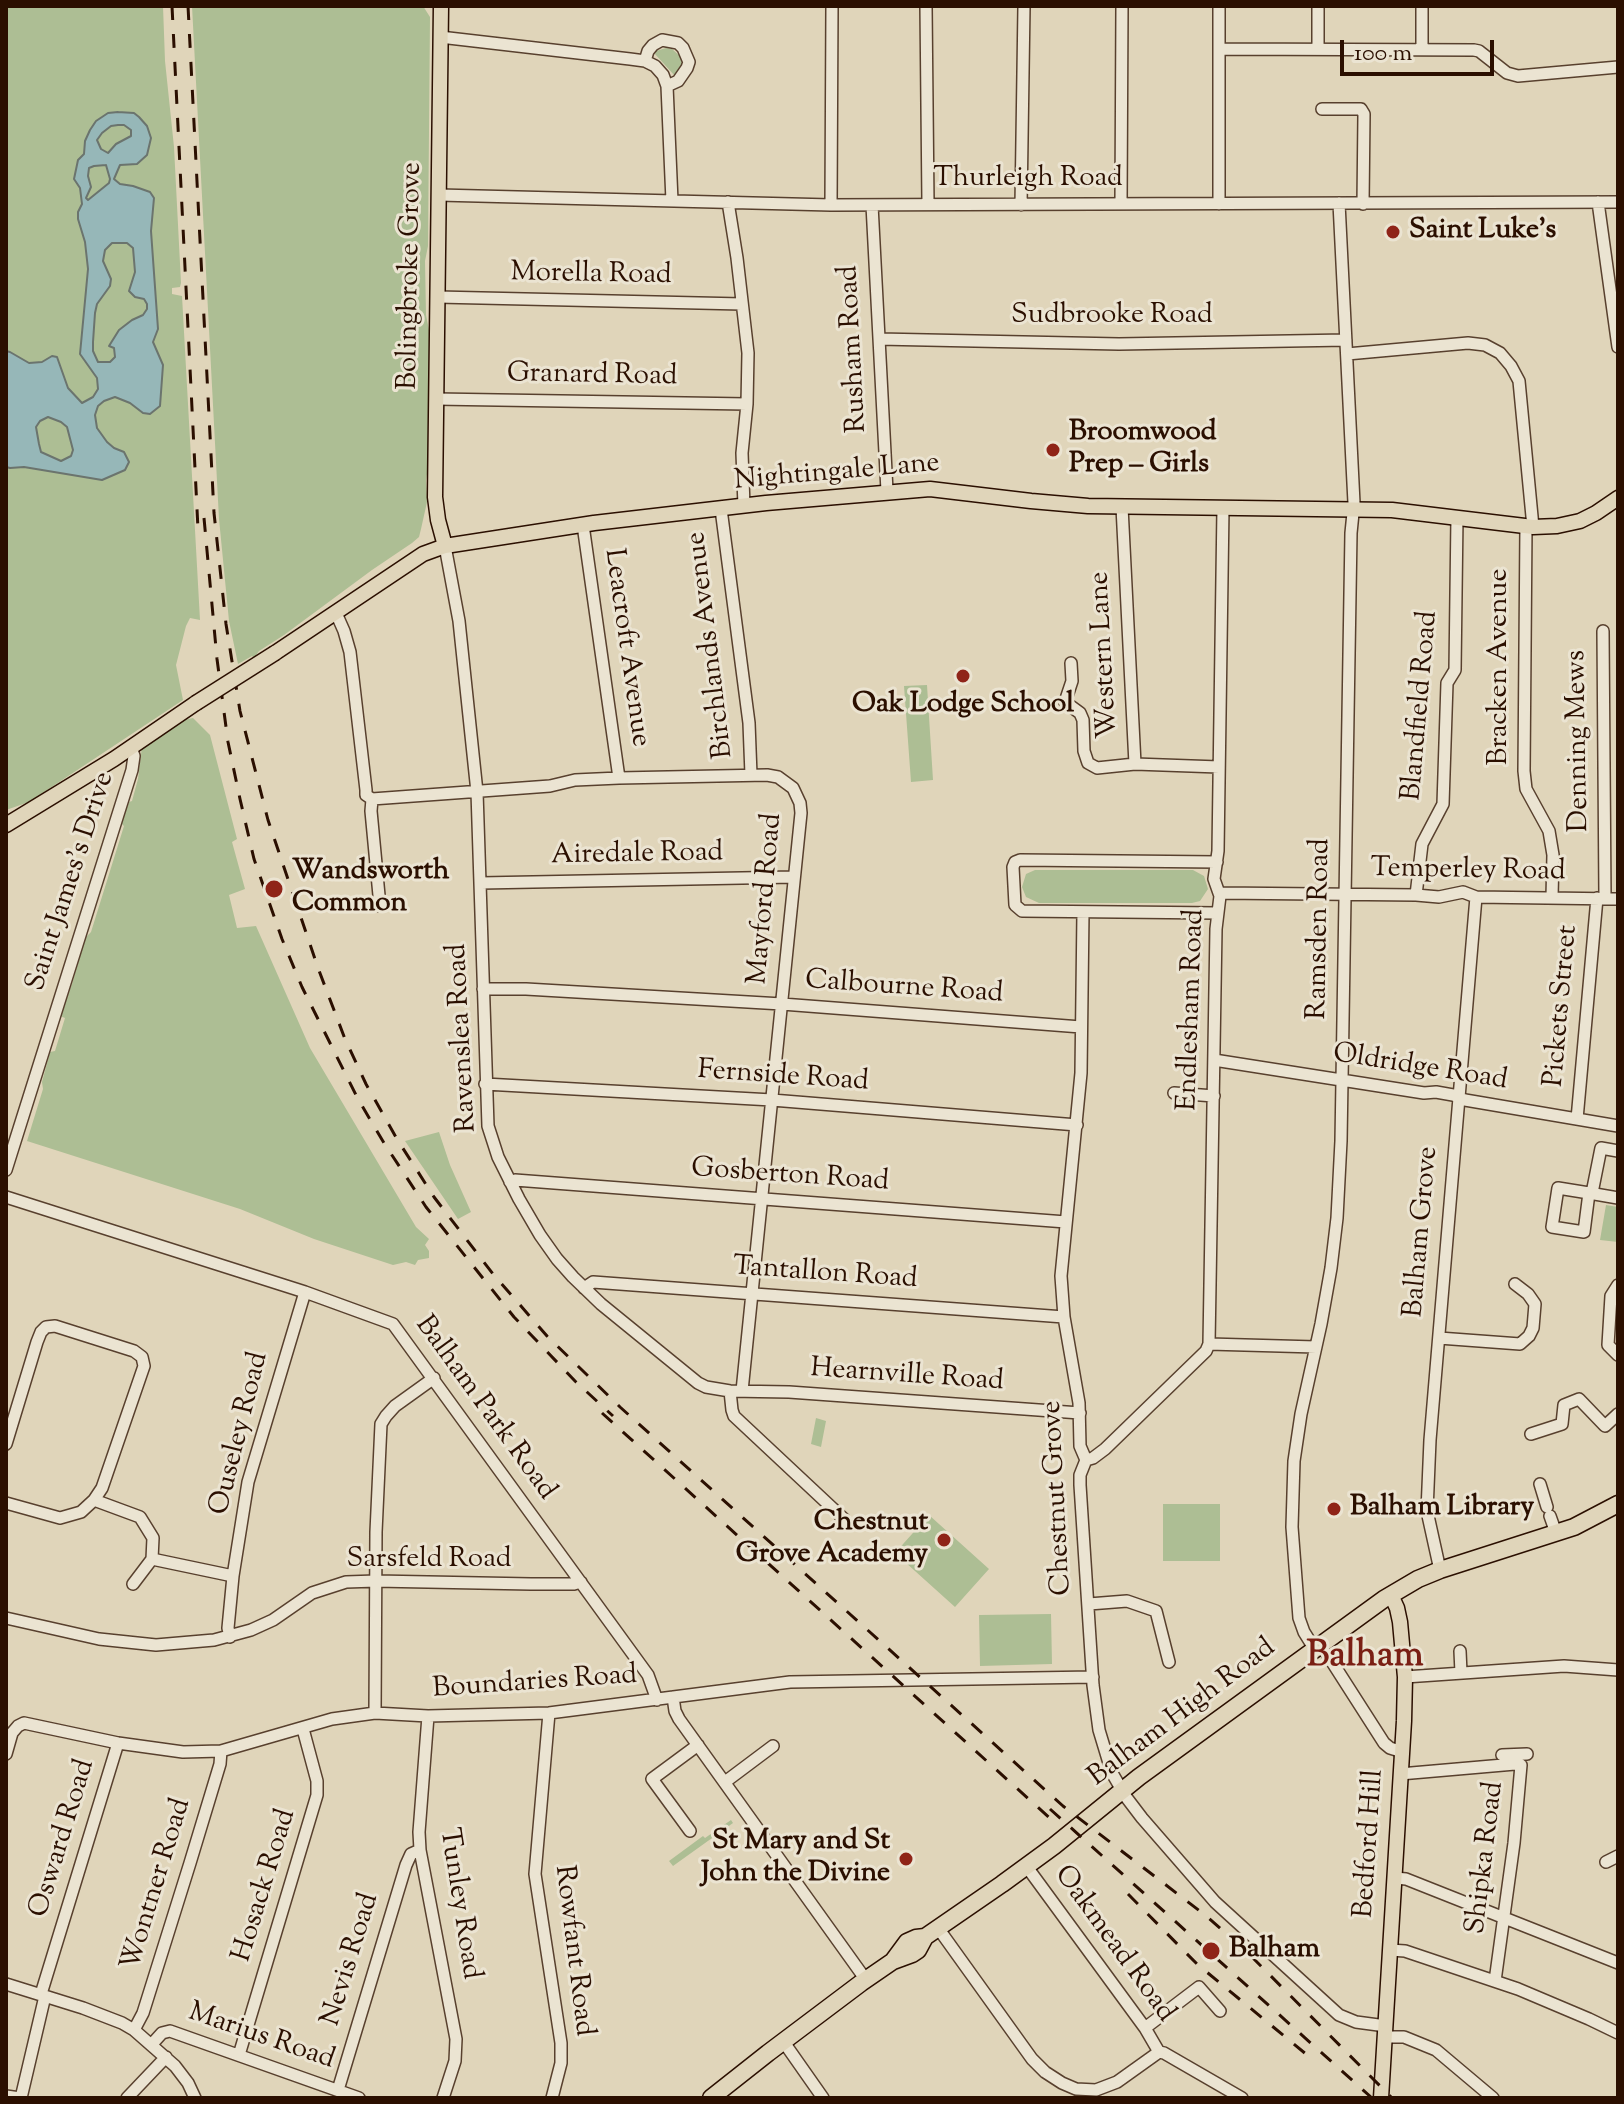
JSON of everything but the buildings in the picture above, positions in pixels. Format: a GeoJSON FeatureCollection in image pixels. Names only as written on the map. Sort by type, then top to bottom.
{"type":"FeatureCollection","features":[{"type":"Feature","properties":{"kind":"highway","name":"Balham High Road"},"geometry":{"type":"LineString","coordinates":[[711,2098],[893,1961],[907,1942],[932,1932],[1027,1867],[1122,1791],[1321,1651],[1391,1595],[1440,1570],[1556,1533],[1617,1507]]}},
{"type":"Feature","properties":{"kind":"main road","name":"Bolingbroke Grove"},"geometry":{"type":"LineString","coordinates":[[441,6],[435,497],[445,546]]}},
{"type":"Feature","properties":{"kind":"main road","name":"Nightingale Lane"},"geometry":{"type":"LineString","coordinates":[[6,825],[131,747],[423,554],[445,546],[583,525],[744,506],[930,489],[1031,501],[1122,507],[1392,510],[1529,526],[1557,526],[1580,521],[1618,498]]}},
{"type":"Feature","properties":{"kind":"main road","name":"Bedford Hill"},"geometry":{"type":"LineString","coordinates":[[1381,2098],[1405,1677],[1400,1622],[1391,1595]]}},
{"type":"Feature","properties":{"kind":"street"},"geometry":{"type":"LineString","coordinates":[[831,205],[832,6]]}},
{"type":"Feature","properties":{"kind":"street"},"geometry":{"type":"LineString","coordinates":[[926,6],[928,204]]}},
{"type":"Feature","properties":{"kind":"street"},"geometry":{"type":"LineString","coordinates":[[1021,205],[1024,6]]}},
{"type":"Feature","properties":{"kind":"street"},"geometry":{"type":"LineString","coordinates":[[1121,204],[1122,6]]}},
{"type":"Feature","properties":{"kind":"street"},"geometry":{"type":"LineString","coordinates":[[1219,6],[1219,204]]}},
{"type":"Feature","properties":{"kind":"street"},"geometry":{"type":"LineString","coordinates":[[1318,6],[1318,49]]}},
{"type":"Feature","properties":{"kind":"street"},"geometry":{"type":"LineString","coordinates":[[1422,6],[1422,50]]}},
{"type":"Feature","properties":{"kind":"street"},"geometry":{"type":"LineString","coordinates":[[440,37],[645,61],[655,66],[667,86],[672,201]]}},
{"type":"Feature","properties":{"kind":"street"},"geometry":{"type":"LineString","coordinates":[[645,61],[648,51],[662,40],[678,43],[683,48],[689,62],[687,68],[678,81],[667,86]]}},
{"type":"Feature","properties":{"kind":"street"},"geometry":{"type":"LineString","coordinates":[[1219,49],[1479,51],[1512,76],[1618,67]]}},
{"type":"Feature","properties":{"kind":"street"},"geometry":{"type":"LineString","coordinates":[[1322,109],[1361,109],[1364,114],[1363,204]]}},
{"type":"Feature","properties":{"kind":"street","name":"Thurleigh Road"},"geometry":{"type":"LineString","coordinates":[[439,195],[831,205],[1618,202]]}},
{"type":"Feature","properties":{"kind":"street"},"geometry":{"type":"LineString","coordinates":[[728,202],[748,353],[742,453],[744,506]]}},
{"type":"Feature","properties":{"kind":"street"},"geometry":{"type":"LineString","coordinates":[[1598,202],[1618,347]]}},
{"type":"Feature","properties":{"kind":"street","name":"Ramsden Road"},"geometry":{"type":"LineString","coordinates":[[1339,203],[1354,498],[1343,1081],[1337,1218],[1331,1268],[1294,1461],[1292,1527],[1299,1618],[1304,1632],[1321,1651],[1384,1743],[1403,1752]]}},
{"type":"Feature","properties":{"kind":"street","name":"Rusham Road"},"geometry":{"type":"LineString","coordinates":[[872,205],[887,491]]}},
{"type":"Feature","properties":{"kind":"street","name":"Morella Road"},"geometry":{"type":"LineString","coordinates":[[438,297],[742,304]]}},
{"type":"Feature","properties":{"kind":"street","name":"Sudbrooke Road"},"geometry":{"type":"LineString","coordinates":[[879,339],[1119,344],[1346,340]]}},
{"type":"Feature","properties":{"kind":"street","name":"Bracken Avenue"},"geometry":{"type":"LineString","coordinates":[[1347,354],[1468,343],[1485,345],[1500,353],[1519,381],[1529,526],[1524,771],[1526,789],[1549,831],[1553,855],[1552,897]]}},
{"type":"Feature","properties":{"kind":"street","name":"Granard Road"},"geometry":{"type":"LineString","coordinates":[[436,399],[747,404]]}},
{"type":"Feature","properties":{"kind":"street","name":"Western Lane"},"geometry":{"type":"LineString","coordinates":[[1122,507],[1135,764],[1219,767]]}},
{"type":"Feature","properties":{"kind":"street","name":"Endlesham Road"},"geometry":{"type":"LineString","coordinates":[[1209,1344],[1217,913],[1220,893],[1214,880],[1217,862],[1223,508]]}},
{"type":"Feature","properties":{"kind":"street","name":"Birchlands Avenue"},"geometry":{"type":"LineString","coordinates":[[721,509],[749,723],[751,775]]}},
{"type":"Feature","properties":{"kind":"street","name":"Blandfield Road"},"geometry":{"type":"LineString","coordinates":[[1416,895],[1422,844],[1443,804],[1447,683],[1455,670],[1457,517]]}},
{"type":"Feature","properties":{"kind":"street","name":"Leacroft Avenue"},"geometry":{"type":"LineString","coordinates":[[583,525],[619,778]]}},
{"type":"Feature","properties":{"kind":"street","name":"Ravenslea Road"},"geometry":{"type":"LineString","coordinates":[[445,546],[459,621],[477,792],[485,1084],[488,1126],[498,1157],[540,1235],[584,1288],[698,1383],[736,1391]]}},
{"type":"Feature","properties":{"kind":"street"},"geometry":{"type":"LineString","coordinates":[[336,613],[350,652],[366,795],[372,799],[380,906]]}},
{"type":"Feature","properties":{"kind":"street","name":"Denning Mews"},"geometry":{"type":"LineString","coordinates":[[1603,631],[1607,898]]}},
{"type":"Feature","properties":{"kind":"street"},"geometry":{"type":"LineString","coordinates":[[1071,663],[1072,681],[1065,702],[1080,713],[1083,720],[1084,751],[1088,763],[1097,768],[1135,764]]}},
{"type":"Feature","properties":{"kind":"street","name":"Saint James's Drive"},"geometry":{"type":"LineString","coordinates":[[6,1170],[132,770],[134,756],[131,747]]}},
{"type":"Feature","properties":{"kind":"street","name":"Mayford Road"},"geometry":{"type":"LineString","coordinates":[[372,799],[550,786],[575,780],[751,775],[778,777],[798,796],[801,813],[772,1100],[751,1293],[736,1391]]}},
{"type":"Feature","properties":{"kind":"street"},"geometry":{"type":"LineString","coordinates":[[1217,862],[1020,860],[1013,867],[1015,901],[1019,910],[1217,913]]}},
{"type":"Feature","properties":{"kind":"street","name":"Airedale Road"},"geometry":{"type":"LineString","coordinates":[[481,883],[794,877]]}},
{"type":"Feature","properties":{"kind":"street","name":"Temperley Road"},"geometry":{"type":"LineString","coordinates":[[1220,893],[1439,897],[1463,892],[1476,897],[1607,898]]}},
{"type":"Feature","properties":{"kind":"street","name":"Balham Grove"},"geometry":{"type":"LineString","coordinates":[[1440,1570],[1427,1511],[1476,897]]}},
{"type":"Feature","properties":{"kind":"street","name":"Pickets Street"},"geometry":{"type":"LineString","coordinates":[[1577,1119],[1607,898]]}},
{"type":"Feature","properties":{"kind":"street","name":"Chestnut Grove"},"geometry":{"type":"LineString","coordinates":[[1083,912],[1081,1073],[1061,1276],[1064,1317],[1080,1413],[1080,1446],[1086,1460],[1080,1485],[1093,1677],[1099,1730],[1112,1773],[1137,1813],[1198,1884],[1339,2015],[1436,2050],[1493,2098]]}},
{"type":"Feature","properties":{"kind":"street","name":"Calbourne Road"},"geometry":{"type":"LineString","coordinates":[[483,989],[782,1004],[1081,1027]]}},
{"type":"Feature","properties":{"kind":"street","name":"Oldridge Road"},"geometry":{"type":"LineString","coordinates":[[1214,1060],[1424,1093],[1436,1092],[1465,1100],[1618,1126]]}},
{"type":"Feature","properties":{"kind":"street","name":"Fernside Road"},"geometry":{"type":"LineString","coordinates":[[485,1084],[772,1100],[1077,1125]]}},
{"type":"Feature","properties":{"kind":"street"},"geometry":{"type":"LineString","coordinates":[[1174,1093],[1214,1096]]}},
{"type":"Feature","properties":{"kind":"street"},"geometry":{"type":"LineString","coordinates":[[1618,1151],[1601,1148],[1591,1193],[1584,1232],[1552,1227],[1558,1188],[1591,1193],[1618,1198]]}},
{"type":"Feature","properties":{"kind":"street","name":"Gosberton Road"},"geometry":{"type":"LineString","coordinates":[[510,1182],[1066,1222]]}},
{"type":"Feature","properties":{"kind":"street","name":"Balham Park Road"},"geometry":{"type":"LineString","coordinates":[[6,1197],[305,1292],[393,1324],[648,1675],[657,1700]]}},
{"type":"Feature","properties":{"kind":"street","name":"Tantallon Road"},"geometry":{"type":"LineString","coordinates":[[584,1288],[593,1282],[1064,1317]]}},
{"type":"Feature","properties":{"kind":"street"},"geometry":{"type":"LineString","coordinates":[[1439,1338],[1520,1344],[1533,1328],[1535,1304],[1515,1284]]}},
{"type":"Feature","properties":{"kind":"street"},"geometry":{"type":"LineString","coordinates":[[1618,1285],[1611,1296],[1608,1345],[1618,1355]]}},
{"type":"Feature","properties":{"kind":"street","name":"Ouseley Road"},"geometry":{"type":"LineString","coordinates":[[230,1637],[228,1628],[233,1576],[248,1482],[305,1292]]}},
{"type":"Feature","properties":{"kind":"street"},"geometry":{"type":"LineString","coordinates":[[6,1444],[43,1329],[55,1326],[134,1351],[142,1357],[144,1366],[102,1488],[94,1500],[81,1512],[60,1518],[6,1503]]}},
{"type":"Feature","properties":{"kind":"street"},"geometry":{"type":"LineString","coordinates":[[1086,1460],[1105,1449],[1206,1351],[1209,1344],[1316,1347]]}},
{"type":"Feature","properties":{"kind":"street"},"geometry":{"type":"LineString","coordinates":[[375,1713],[376,1532],[381,1424],[395,1406],[434,1378]]}},
{"type":"Feature","properties":{"kind":"street"},"geometry":{"type":"LineString","coordinates":[[736,1391],[732,1410],[734,1416],[844,1519]]}},
{"type":"Feature","properties":{"kind":"street","name":"Hearnville Road"},"geometry":{"type":"LineString","coordinates":[[736,1391],[1080,1413]]}},
{"type":"Feature","properties":{"kind":"street"},"geometry":{"type":"LineString","coordinates":[[1531,1434],[1562,1424],[1564,1405],[1579,1399],[1605,1426],[1618,1414]]}},
{"type":"Feature","properties":{"kind":"street"},"geometry":{"type":"LineString","coordinates":[[1540,1484],[1556,1533]]}},
{"type":"Feature","properties":{"kind":"street"},"geometry":{"type":"LineString","coordinates":[[94,1500],[140,1517],[153,1538],[152,1559],[133,1584]]}},
{"type":"Feature","properties":{"kind":"street"},"geometry":{"type":"LineString","coordinates":[[152,1559],[233,1576]]}},
{"type":"Feature","properties":{"kind":"street","name":"Sarsfeld Road"},"geometry":{"type":"LineString","coordinates":[[6,1618],[99,1639],[156,1645],[230,1637],[273,1620],[312,1593],[346,1582],[581,1582]]}},
{"type":"Feature","properties":{"kind":"street"},"geometry":{"type":"LineString","coordinates":[[1089,1604],[1127,1601],[1156,1611],[1169,1662]]}},
{"type":"Feature","properties":{"kind":"street"},"geometry":{"type":"LineString","coordinates":[[1460,1651],[1461,1673]]}},
{"type":"Feature","properties":{"kind":"street"},"geometry":{"type":"LineString","coordinates":[[1405,1677],[1564,1666],[1618,1670]]}},
{"type":"Feature","properties":{"kind":"street","name":"Boundaries Road"},"geometry":{"type":"LineString","coordinates":[[6,1754],[12,1733],[24,1723],[118,1743],[183,1752],[221,1751],[332,1719],[375,1713],[428,1716],[549,1713],[790,1682],[1093,1677]]}},
{"type":"Feature","properties":{"kind":"street"},"geometry":{"type":"LineString","coordinates":[[673,1697],[676,1715],[866,1980]]}},
{"type":"Feature","properties":{"kind":"street","name":"Rowfant Road"},"geometry":{"type":"LineString","coordinates":[[549,1713],[535,1874],[561,2043],[561,2063],[552,2098]]}},
{"type":"Feature","properties":{"kind":"street","name":"Tunley Road"},"geometry":{"type":"LineString","coordinates":[[428,1716],[420,1850],[456,2039],[455,2061],[443,2098]]}},
{"type":"Feature","properties":{"kind":"street","name":"Hosack Road"},"geometry":{"type":"LineString","coordinates":[[239,2055],[317,1795],[317,1781],[303,1729]]}},
{"type":"Feature","properties":{"kind":"street","name":"Osward Road"},"geometry":{"type":"LineString","coordinates":[[21,2098],[43,1995],[118,1743]]}},
{"type":"Feature","properties":{"kind":"street"},"geometry":{"type":"LineString","coordinates":[[690,1831],[652,1779],[698,1745]]}},
{"type":"Feature","properties":{"kind":"street"},"geometry":{"type":"LineString","coordinates":[[725,1782],[773,1746]]}},
{"type":"Feature","properties":{"kind":"street","name":"Wontner Road"},"geometry":{"type":"LineString","coordinates":[[134,2030],[143,2013],[181,1893],[220,1764],[221,1751]]}},
{"type":"Feature","properties":{"kind":"street"},"geometry":{"type":"LineString","coordinates":[[1510,1758],[1527,1754]]}},
{"type":"Feature","properties":{"kind":"street","name":"Shipka Road"},"geometry":{"type":"LineString","coordinates":[[1400,1774],[1510,1758],[1521,1765],[1495,1981]]}},
{"type":"Feature","properties":{"kind":"street","name":"Nevis Road"},"geometry":{"type":"LineString","coordinates":[[338,2090],[406,1865],[411,1854],[420,1850]]}},
{"type":"Feature","properties":{"kind":"street"},"geometry":{"type":"LineString","coordinates":[[1606,1862],[1618,1856]]}},
{"type":"Feature","properties":{"kind":"street","name":"Oakmead Road"},"geometry":{"type":"LineString","coordinates":[[1027,1867],[1145,2028],[1159,2052],[1242,2098]]}},
{"type":"Feature","properties":{"kind":"street"},"geometry":{"type":"LineString","coordinates":[[1395,1878],[1406,1879],[1618,1963]]}},
{"type":"Feature","properties":{"kind":"street"},"geometry":{"type":"LineString","coordinates":[[932,1932],[1032,2059],[1076,2094],[1117,2082],[1159,2052]]}},
{"type":"Feature","properties":{"kind":"street"},"geometry":{"type":"LineString","coordinates":[[1390,1950],[1405,1951],[1542,1998],[1618,2033]]}},
{"type":"Feature","properties":{"kind":"street"},"geometry":{"type":"LineString","coordinates":[[6,1984],[112,2018],[134,2030],[166,2057],[188,2083],[195,2098]]}},
{"type":"Feature","properties":{"kind":"street"},"geometry":{"type":"LineString","coordinates":[[1145,2028],[1199,1987],[1220,2011]]}},
{"type":"Feature","properties":{"kind":"street","name":"Marius Road"},"geometry":{"type":"LineString","coordinates":[[152,2044],[159,2035],[170,2031],[359,2098]]}},
{"type":"Feature","properties":{"kind":"street"},"geometry":{"type":"LineString","coordinates":[[783,2041],[823,2098]]}},
{"type":"Feature","properties":{"kind":"street"},"geometry":{"type":"LineString","coordinates":[[127,2098],[166,2057]]}},
{"type":"Feature","properties":{"kind":"street"},"geometry":{"type":"LineString","coordinates":[[6,2096],[21,2098]]}},
{"type":"Feature","properties":{"kind":"green space"},"geometry":{"type":"Polygon","coordinates":[[[6,6],[163,6],[181,283],[180,287],[172,288],[172,294],[182,296],[200,620],[190,618],[176,665],[183,700],[29,802],[6,810],[6,6]]]}},
{"type":"Feature","properties":{"kind":"green space"},"geometry":{"type":"Polygon","coordinates":[[[192,6],[423,6],[430,17],[428,246],[425,261],[431,450],[426,480],[427,502],[419,537],[259,651],[254,658],[252,656],[238,664],[229,621],[219,519],[192,6]]]}},
{"type":"Feature","properties":{"kind":"green space"},"geometry":{"type":"Polygon","coordinates":[[[666,48],[681,57],[682,64],[677,75],[655,54],[666,48]]]}},
{"type":"Feature","properties":{"kind":"green space"},"geometry":{"type":"Polygon","coordinates":[[[927,685],[933,780],[911,782],[904,686],[927,685]]]}},
{"type":"Feature","properties":{"kind":"green space","name":"Wandsworth Common"},"geometry":{"type":"Polygon","coordinates":[[[193,718],[210,735],[237,839],[232,842],[245,889],[229,895],[237,928],[256,926],[310,1048],[416,1227],[429,1239],[425,1245],[429,1258],[418,1260],[415,1265],[406,1262],[393,1265],[314,1239],[240,1209],[27,1141],[43,1089],[50,1052],[55,1051],[65,1018],[60,1016],[85,938],[91,932],[124,826],[121,823],[132,801],[142,746],[183,720],[193,718]]]}},
{"type":"Feature","properties":{"kind":"green space"},"geometry":{"type":"Polygon","coordinates":[[[1035,870],[1193,870],[1204,876],[1208,889],[1200,901],[1192,903],[1039,903],[1026,897],[1022,887],[1026,874],[1035,870]]]}},
{"type":"Feature","properties":{"kind":"green space"},"geometry":{"type":"Polygon","coordinates":[[[439,1132],[471,1212],[458,1219],[405,1141],[439,1132]]]}},
{"type":"Feature","properties":{"kind":"green space"},"geometry":{"type":"Polygon","coordinates":[[[1606,1205],[1618,1207],[1618,1242],[1600,1240],[1606,1205]]]}},
{"type":"Feature","properties":{"kind":"green space"},"geometry":{"type":"Polygon","coordinates":[[[816,1418],[826,1421],[821,1447],[811,1444],[816,1418]]]}},
{"type":"Feature","properties":{"kind":"green space"},"geometry":{"type":"Polygon","coordinates":[[[1163,1504],[1220,1504],[1220,1561],[1163,1561],[1163,1504]]]}},
{"type":"Feature","properties":{"kind":"green space"},"geometry":{"type":"Polygon","coordinates":[[[929,1515],[989,1569],[955,1607],[895,1553],[929,1515]]]}},
{"type":"Feature","properties":{"kind":"green space"},"geometry":{"type":"Polygon","coordinates":[[[1051,1614],[1052,1664],[980,1666],[979,1615],[1051,1614]]]}},
{"type":"Feature","properties":{"kind":"green space"},"geometry":{"type":"Polygon","coordinates":[[[731,1820],[733,1823],[673,1866],[669,1861],[703,1836],[705,1838],[731,1820]]]}},
{"type":"Feature","properties":{"kind":"water"},"geometry":{"type":"Polygon","coordinates":[[[108,113],[134,113],[147,126],[151,138],[147,155],[137,164],[120,165],[114,179],[120,184],[150,192],[154,198],[151,231],[158,329],[153,342],[163,365],[160,406],[150,414],[143,413],[115,397],[98,406],[95,415],[97,428],[107,442],[124,452],[129,462],[125,470],[102,480],[24,467],[6,467],[6,351],[29,363],[57,357],[68,388],[82,403],[93,397],[98,389],[97,378],[80,354],[88,269],[78,219],[82,204],[80,188],[74,179],[90,130],[96,121],[108,113]],[[124,125],[111,126],[97,140],[101,149],[108,153],[116,144],[131,136],[131,130],[124,125]],[[106,165],[89,168],[91,187],[88,200],[110,179],[106,165]],[[112,243],[105,250],[103,261],[111,279],[95,313],[93,351],[98,362],[110,362],[115,357],[114,348],[109,346],[119,330],[147,309],[144,299],[135,297],[129,291],[135,272],[133,248],[127,243],[112,243]],[[48,417],[36,427],[41,452],[61,461],[71,456],[73,450],[67,427],[48,417]]]}},
{"type":"Feature","properties":{"kind":"railway"},"geometry":{"type":"LineString","coordinates":[[172,6],[198,529]]}},
{"type":"Feature","properties":{"kind":"railway"},"geometry":{"type":"LineString","coordinates":[[188,6],[214,513],[226,624],[240,711],[268,820],[318,968],[345,1039],[397,1139],[434,1197],[493,1274],[547,1336],[620,1407],[1063,1806],[1205,1915],[1246,1951],[1392,2098]]}},
{"type":"Feature","properties":{"kind":"railway"},"geometry":{"type":"LineString","coordinates":[[204,518],[228,742],[254,859],[302,987],[358,1099],[426,1207],[514,1317],[613,1416]]}},
{"type":"Feature","properties":{"kind":"railway"},"geometry":{"type":"LineString","coordinates":[[602,1413],[1053,1821]]}},
{"type":"Feature","properties":{"kind":"railway"},"geometry":{"type":"LineString","coordinates":[[1050,1809],[1372,2098]]}},
{"type":"Feature","properties":{"kind":"railway"},"geometry":{"type":"LineString","coordinates":[[1128,1894],[1197,1964],[1312,2059]]}},
{"type":"Feature","properties":{"kind":"place","name":"Saint Luke's"},"geometry":{"type":"Point","coordinates":[1393,232]}},
{"type":"Feature","properties":{"kind":"place","name":"Broomwood Prep – Girls"},"geometry":{"type":"Point","coordinates":[1053,450]}},
{"type":"Feature","properties":{"kind":"place","name":"Oak Lodge School"},"geometry":{"type":"Point","coordinates":[963,676]}},
{"type":"Feature","properties":{"kind":"place","name":"Wandsworth Common"},"geometry":{"type":"Point","coordinates":[274,889]}},
{"type":"Feature","properties":{"kind":"place","name":"Balham Library"},"geometry":{"type":"Point","coordinates":[1334,1509]}},
{"type":"Feature","properties":{"kind":"place","name":"Chestnut Grove Academy"},"geometry":{"type":"Point","coordinates":[944,1540]}},
{"type":"Feature","properties":{"kind":"place","name":"St Mary and St John the Divine"},"geometry":{"type":"Point","coordinates":[906,1859]}},
{"type":"Feature","properties":{"kind":"place","name":"Balham"},"geometry":{"type":"Point","coordinates":[1211,1951]}},
{"type":"Feature","properties":{"kind":"district","name":"Balham"},"geometry":{"type":"Point","coordinates":[1365,1659]}}]}
